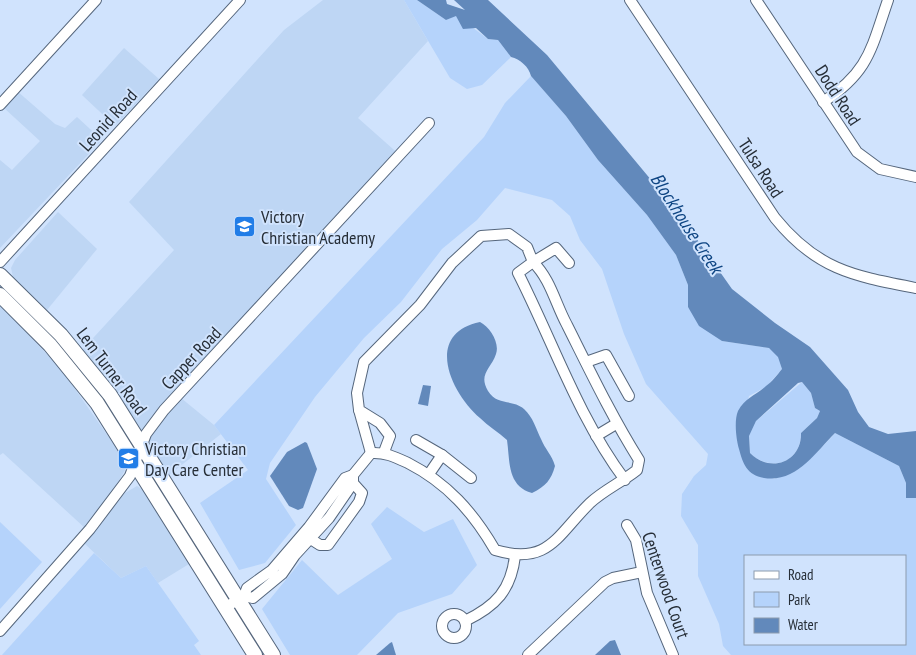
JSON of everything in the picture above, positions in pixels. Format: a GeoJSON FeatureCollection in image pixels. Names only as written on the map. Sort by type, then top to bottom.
{"type":"FeatureCollection","features":[{"type":"Feature","properties":{"kind":"main road","name":"Lem Turner Road"},"geometry":{"type":"LineString","coordinates":[[0,275],[36,308],[82,359],[110,395],[241,598],[273,655]]}},
{"type":"Feature","properties":{"kind":"main road","name":"Lem Turner Road"},"geometry":{"type":"LineString","coordinates":[[0,295],[32,326],[97,403],[255,655]]}},
{"type":"Feature","properties":{"kind":"street"},"geometry":{"type":"LineString","coordinates":[[0,105],[96,0]]}},
{"type":"Feature","properties":{"kind":"street","name":"Leonid Road"},"geometry":{"type":"LineString","coordinates":[[0,262],[240,0]]}},
{"type":"Feature","properties":{"kind":"street","name":"Tulsa Road"},"geometry":{"type":"LineString","coordinates":[[630,0],[774,218],[792,238],[818,259],[846,274],[916,288]]}},
{"type":"Feature","properties":{"kind":"street","name":"Dodd Road"},"geometry":{"type":"LineString","coordinates":[[756,0],[850,145],[863,159],[880,170],[916,178]]}},
{"type":"Feature","properties":{"kind":"street"},"geometry":{"type":"LineString","coordinates":[[823,102],[851,81],[861,68],[869,55],[888,0]]}},
{"type":"Feature","properties":{"kind":"street","name":"Capper Road"},"geometry":{"type":"LineString","coordinates":[[0,631],[90,529],[130,476],[146,434],[164,410],[429,123]]}},
{"type":"Feature","properties":{"kind":"street"},"geometry":{"type":"LineString","coordinates":[[509,234],[527,247],[533,262],[545,274],[566,323],[616,424],[639,460],[637,470],[590,503],[563,535],[540,552],[515,556],[495,550],[482,527],[458,498],[429,474],[384,452],[371,453],[359,410],[358,393],[364,362],[420,305],[452,262],[481,236],[509,234]]}},
{"type":"Feature","properties":{"kind":"street"},"geometry":{"type":"LineString","coordinates":[[569,263],[556,248],[518,273],[540,317],[565,379],[596,436],[625,480]]}},
{"type":"Feature","properties":{"kind":"street"},"geometry":{"type":"LineString","coordinates":[[586,362],[606,355],[629,396]]}},
{"type":"Feature","properties":{"kind":"street"},"geometry":{"type":"LineString","coordinates":[[359,410],[380,422],[390,436],[384,452]]}},
{"type":"Feature","properties":{"kind":"street"},"geometry":{"type":"LineString","coordinates":[[596,436],[616,424]]}},
{"type":"Feature","properties":{"kind":"street"},"geometry":{"type":"LineString","coordinates":[[416,440],[442,455],[471,478]]}},
{"type":"Feature","properties":{"kind":"street"},"geometry":{"type":"LineString","coordinates":[[353,479],[371,453]]}},
{"type":"Feature","properties":{"kind":"street"},"geometry":{"type":"LineString","coordinates":[[429,474],[442,455]]}},
{"type":"Feature","properties":{"kind":"street"},"geometry":{"type":"LineString","coordinates":[[226,608],[241,598],[247,588],[272,570],[306,537],[346,478],[353,479],[362,492],[359,502],[328,545],[306,537]]}},
{"type":"Feature","properties":{"kind":"street","name":"Centerwood Court"},"geometry":{"type":"LineString","coordinates":[[627,525],[636,540],[647,593],[673,655]]}},
{"type":"Feature","properties":{"kind":"street"},"geometry":{"type":"LineString","coordinates":[[465,622],[489,607],[503,592],[512,576],[515,556]]}},
{"type":"Feature","properties":{"kind":"street"},"geometry":{"type":"LineString","coordinates":[[528,655],[605,582],[613,578],[642,572]]}},
{"type":"Feature","properties":{"kind":"shaded area","name":"Victory Christian Academy"},"geometry":{"type":"Polygon","coordinates":[[[323,0],[404,0],[428,41],[358,118],[402,157],[181,398],[214,425],[221,434],[169,475],[123,402],[83,349],[174,250],[129,202],[284,30],[323,0]]]}},
{"type":"Feature","properties":{"kind":"shaded area"},"geometry":{"type":"Polygon","coordinates":[[[124,48],[159,79],[115,126],[82,95],[124,48]]]}},
{"type":"Feature","properties":{"kind":"shaded area"},"geometry":{"type":"Polygon","coordinates":[[[17,91],[55,124],[65,128],[77,117],[102,140],[0,248],[0,160],[12,170],[40,141],[3,107],[17,91]]]}},
{"type":"Feature","properties":{"kind":"shaded area"},"geometry":{"type":"Polygon","coordinates":[[[58,212],[97,249],[47,310],[13,277],[11,268],[15,260],[58,212]]]}},
{"type":"Feature","properties":{"kind":"shaded area"},"geometry":{"type":"Polygon","coordinates":[[[0,305],[61,369],[124,459],[125,470],[85,528],[3,453],[0,455],[0,305]]]}},
{"type":"Feature","properties":{"kind":"shaded area"},"geometry":{"type":"Polygon","coordinates":[[[137,486],[143,490],[189,564],[158,583],[146,566],[121,578],[84,543],[125,493],[137,486]]]}},
{"type":"Feature","properties":{"kind":"green space"},"geometry":{"type":"Polygon","coordinates":[[[404,0],[417,0],[446,20],[456,15],[488,39],[498,40],[511,57],[482,85],[467,89],[450,78],[404,0]]]}},
{"type":"Feature","properties":{"kind":"green space"},"geometry":{"type":"Polygon","coordinates":[[[531,76],[566,116],[598,160],[647,215],[676,255],[688,285],[688,307],[722,341],[769,348],[779,357],[782,369],[766,387],[749,396],[737,441],[774,479],[808,461],[835,433],[899,466],[906,483],[906,498],[916,498],[916,655],[731,655],[723,646],[719,624],[698,576],[698,545],[681,516],[682,494],[694,476],[706,465],[708,454],[646,384],[624,334],[602,269],[580,240],[570,216],[552,200],[505,188],[477,220],[442,249],[401,302],[364,338],[315,397],[270,463],[266,479],[296,525],[265,563],[239,570],[200,503],[248,470],[214,425],[484,137],[505,103],[531,76]]]}},
{"type":"Feature","properties":{"kind":"green space"},"geometry":{"type":"Polygon","coordinates":[[[802,382],[811,393],[815,408],[820,411],[817,418],[801,433],[800,443],[796,452],[790,458],[783,462],[775,463],[766,463],[758,459],[750,453],[749,435],[756,421],[802,382]]]}},
{"type":"Feature","properties":{"kind":"green space"},"geometry":{"type":"Polygon","coordinates":[[[387,507],[424,532],[453,519],[477,565],[452,594],[398,613],[357,655],[290,655],[262,609],[302,560],[338,595],[392,559],[371,524],[387,507]]]}},
{"type":"Feature","properties":{"kind":"green space"},"geometry":{"type":"Polygon","coordinates":[[[0,522],[42,562],[0,609],[0,522]]]}},
{"type":"Feature","properties":{"kind":"green space"},"geometry":{"type":"Polygon","coordinates":[[[94,553],[121,578],[146,566],[199,641],[194,645],[201,655],[2,655],[94,553]]]}},
{"type":"Feature","properties":{"kind":"water"},"geometry":{"type":"Polygon","coordinates":[[[417,0],[446,0],[447,4],[465,10],[454,0],[488,0],[547,55],[677,211],[732,289],[775,323],[810,347],[848,390],[858,412],[869,427],[888,434],[916,431],[916,498],[906,498],[906,483],[899,466],[835,433],[804,465],[786,476],[775,478],[758,477],[747,468],[738,445],[736,419],[738,411],[747,400],[770,383],[782,369],[778,357],[769,348],[722,341],[699,326],[688,307],[688,285],[676,255],[647,215],[598,160],[566,116],[531,76],[524,64],[511,57],[498,40],[488,39],[476,28],[463,29],[456,16],[446,20],[417,0]],[[802,382],[798,383],[756,421],[749,436],[750,453],[767,463],[775,464],[791,458],[800,443],[801,433],[817,418],[820,411],[815,408],[811,393],[802,382]]]}},
{"type":"Feature","properties":{"kind":"water"},"geometry":{"type":"Polygon","coordinates":[[[480,322],[491,331],[497,345],[496,354],[486,372],[484,380],[488,391],[496,399],[520,406],[527,412],[555,466],[547,482],[532,493],[524,490],[514,479],[511,472],[507,440],[469,407],[459,394],[452,379],[447,351],[452,338],[463,329],[480,322]]]}},
{"type":"Feature","properties":{"kind":"water"},"geometry":{"type":"Polygon","coordinates":[[[423,385],[431,386],[428,406],[418,404],[423,385]]]}},
{"type":"Feature","properties":{"kind":"water"},"geometry":{"type":"Polygon","coordinates":[[[305,442],[317,469],[303,508],[298,510],[289,506],[270,476],[287,452],[305,442]]]}},
{"type":"Feature","properties":{"kind":"water"},"geometry":{"type":"Polygon","coordinates":[[[615,640],[621,655],[595,655],[610,641],[615,640]]]}},
{"type":"Feature","properties":{"kind":"water"},"geometry":{"type":"Polygon","coordinates":[[[392,642],[396,655],[376,655],[390,643],[392,642]]]}},
{"type":"Feature","properties":{"kind":"place","name":"Victory Christian Academy"},"geometry":{"type":"Point","coordinates":[245,226]}},
{"type":"Feature","properties":{"kind":"place","name":"Victory Christian Day Care Center"},"geometry":{"type":"Point","coordinates":[129,458]}},
{"type":"Feature","properties":{"kind":"water label","name":"Blockhouse Creek"},"geometry":{"type":"Point","coordinates":[687,223]}}]}
